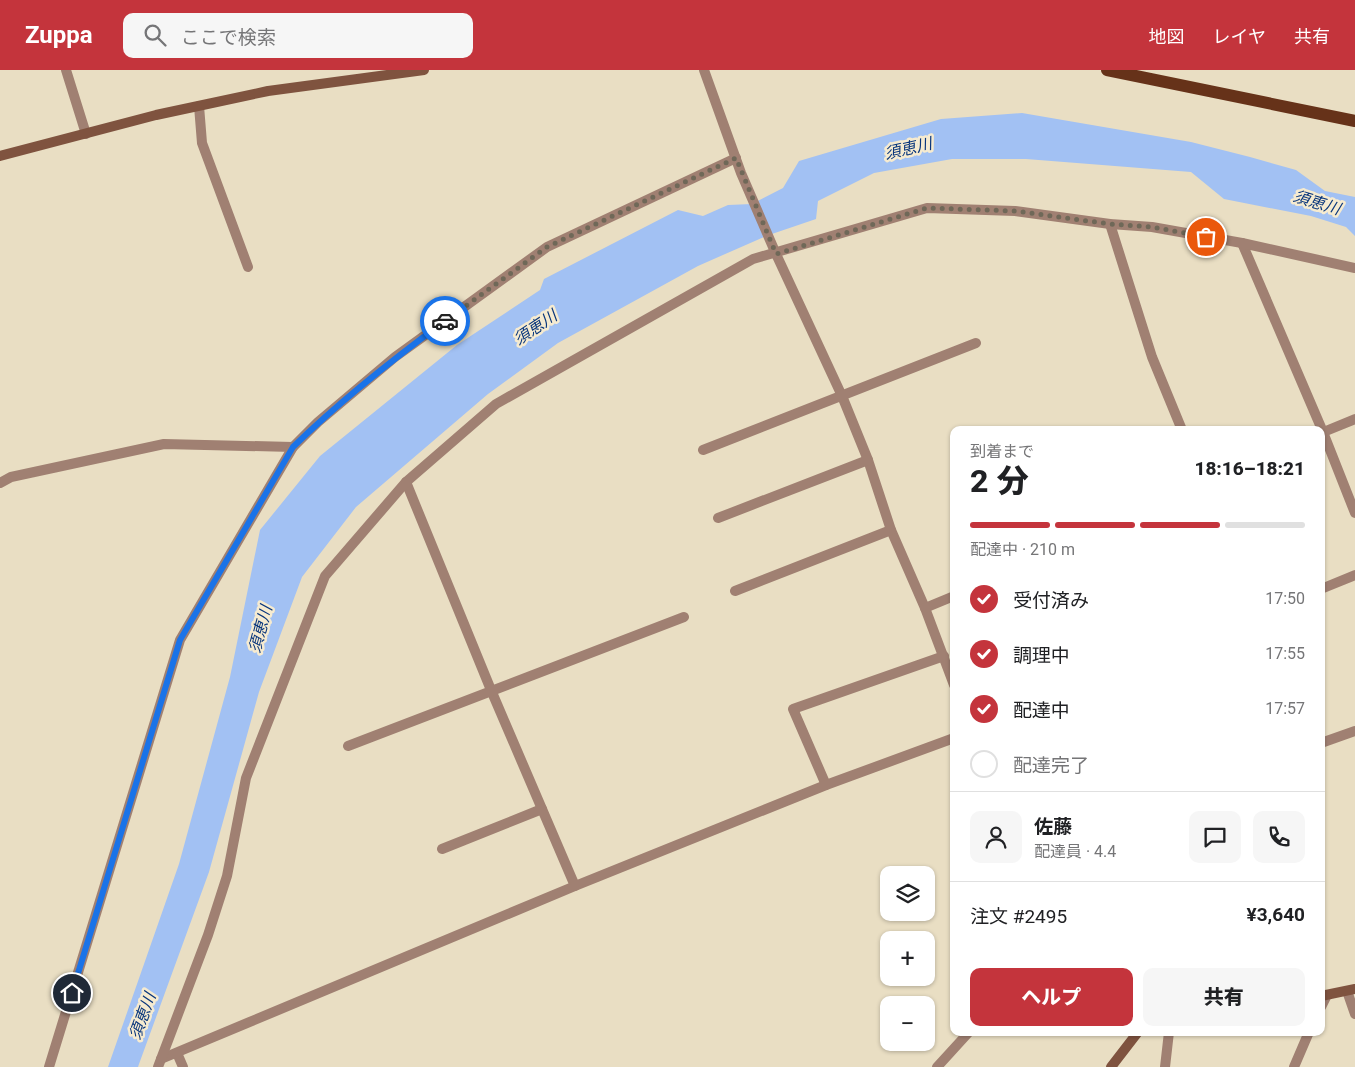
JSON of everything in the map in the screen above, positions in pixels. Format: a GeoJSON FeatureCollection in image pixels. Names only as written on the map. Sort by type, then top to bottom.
{"type":"FeatureCollection","features":[{"type":"Feature","properties":{"kind":"main road"},"geometry":{"type":"LineString","coordinates":[[1107,70],[1355,121]]}},
{"type":"Feature","properties":{"kind":"street"},"geometry":{"type":"LineString","coordinates":[[66,70],[86,134]]}},
{"type":"Feature","properties":{"kind":"street"},"geometry":{"type":"LineString","coordinates":[[0,156],[199,106],[268,91],[424,70]]}},
{"type":"Feature","properties":{"kind":"street"},"geometry":{"type":"LineString","coordinates":[[704,70],[741,173],[770,241],[842,396],[868,460],[891,530],[925,608],[950,673]]}},
{"type":"Feature","properties":{"kind":"street"},"geometry":{"type":"LineString","coordinates":[[199,106],[202,143],[248,267]]}},
{"type":"Feature","properties":{"kind":"street"},"geometry":{"type":"LineString","coordinates":[[50,1067],[180,640],[293,447],[318,422],[395,357],[547,247],[736,158]]}},
{"type":"Feature","properties":{"kind":"street"},"geometry":{"type":"LineString","coordinates":[[159,1063],[208,935],[227,876],[246,778],[325,576],[406,482],[496,404],[753,259],[776,254],[927,208],[1015,211],[1110,224],[1152,227],[1242,243],[1355,268]]}},
{"type":"Feature","properties":{"kind":"street"},"geometry":{"type":"LineString","coordinates":[[1110,224],[1152,357],[1180,426]]}},
{"type":"Feature","properties":{"kind":"street"},"geometry":{"type":"LineString","coordinates":[[1242,243],[1319,426]]}},
{"type":"Feature","properties":{"kind":"street"},"geometry":{"type":"LineString","coordinates":[[703,450],[976,343]]}},
{"type":"Feature","properties":{"kind":"street"},"geometry":{"type":"LineString","coordinates":[[1325,431],[1355,419]]}},
{"type":"Feature","properties":{"kind":"street"},"geometry":{"type":"LineString","coordinates":[[1325,439],[1355,513]]}},
{"type":"Feature","properties":{"kind":"street"},"geometry":{"type":"LineString","coordinates":[[0,483],[11,477],[164,444],[293,447]]}},
{"type":"Feature","properties":{"kind":"street"},"geometry":{"type":"LineString","coordinates":[[718,518],[868,460]]}},
{"type":"Feature","properties":{"kind":"street"},"geometry":{"type":"LineString","coordinates":[[406,482],[491,690],[575,886]]}},
{"type":"Feature","properties":{"kind":"street"},"geometry":{"type":"LineString","coordinates":[[736,590],[891,530]]}},
{"type":"Feature","properties":{"kind":"street"},"geometry":{"type":"LineString","coordinates":[[1325,587],[1355,575]]}},
{"type":"Feature","properties":{"kind":"street"},"geometry":{"type":"LineString","coordinates":[[925,608],[950,598]]}},
{"type":"Feature","properties":{"kind":"street"},"geometry":{"type":"LineString","coordinates":[[348,746],[684,617]]}},
{"type":"Feature","properties":{"kind":"street"},"geometry":{"type":"LineString","coordinates":[[826,785],[793,709],[944,656]]}},
{"type":"Feature","properties":{"kind":"street"},"geometry":{"type":"LineString","coordinates":[[1325,742],[1355,731]]}},
{"type":"Feature","properties":{"kind":"street"},"geometry":{"type":"LineString","coordinates":[[159,1063],[177,1053],[575,886],[826,785],[950,739]]}},
{"type":"Feature","properties":{"kind":"street"},"geometry":{"type":"LineString","coordinates":[[442,848],[542,809]]}},
{"type":"Feature","properties":{"kind":"street"},"geometry":{"type":"LineString","coordinates":[[1325,999],[1351,990],[1355,1014]]}},
{"type":"Feature","properties":{"kind":"street"},"geometry":{"type":"LineString","coordinates":[[937,1067],[965,1036]]}},
{"type":"Feature","properties":{"kind":"street"},"geometry":{"type":"LineString","coordinates":[[1111,1067],[1135,1036]]}},
{"type":"Feature","properties":{"kind":"street"},"geometry":{"type":"LineString","coordinates":[[1165,1067],[1169,1036]]}},
{"type":"Feature","properties":{"kind":"street"},"geometry":{"type":"LineString","coordinates":[[1294,1067],[1307,1036]]}},
{"type":"Feature","properties":{"kind":"street"},"geometry":{"type":"LineString","coordinates":[[177,1053],[183,1067]]}},
{"type":"Feature","properties":{"kind":"water","name":"須恵川"},"geometry":{"type":"Polygon","coordinates":[[[1022,113],[1191,142],[1296,170],[1325,191],[1355,197],[1355,236],[1346,227],[1311,216],[1224,199],[1191,172],[1026,159],[952,159],[874,173],[818,201],[816,219],[766,236],[698,266],[558,343],[488,394],[356,507],[302,577],[259,692],[209,872],[138,1067],[108,1067],[179,864],[230,677],[260,530],[320,456],[457,345],[540,290],[544,279],[678,210],[703,216],[728,205],[752,204],[783,188],[799,161],[941,119],[1022,113]]]}},
{"type":"Feature","properties":{"kind":"way so far"},"geometry":{"type":"LineString","coordinates":[[445,321],[547,247],[736,158],[776,254],[927,208],[1015,211],[1110,224],[1152,227],[1206,237]]}},
{"type":"Feature","properties":{"kind":"route"},"geometry":{"type":"LineString","coordinates":[[72,993],[180,640],[293,447],[318,422],[395,357],[445,321]]}}]}
